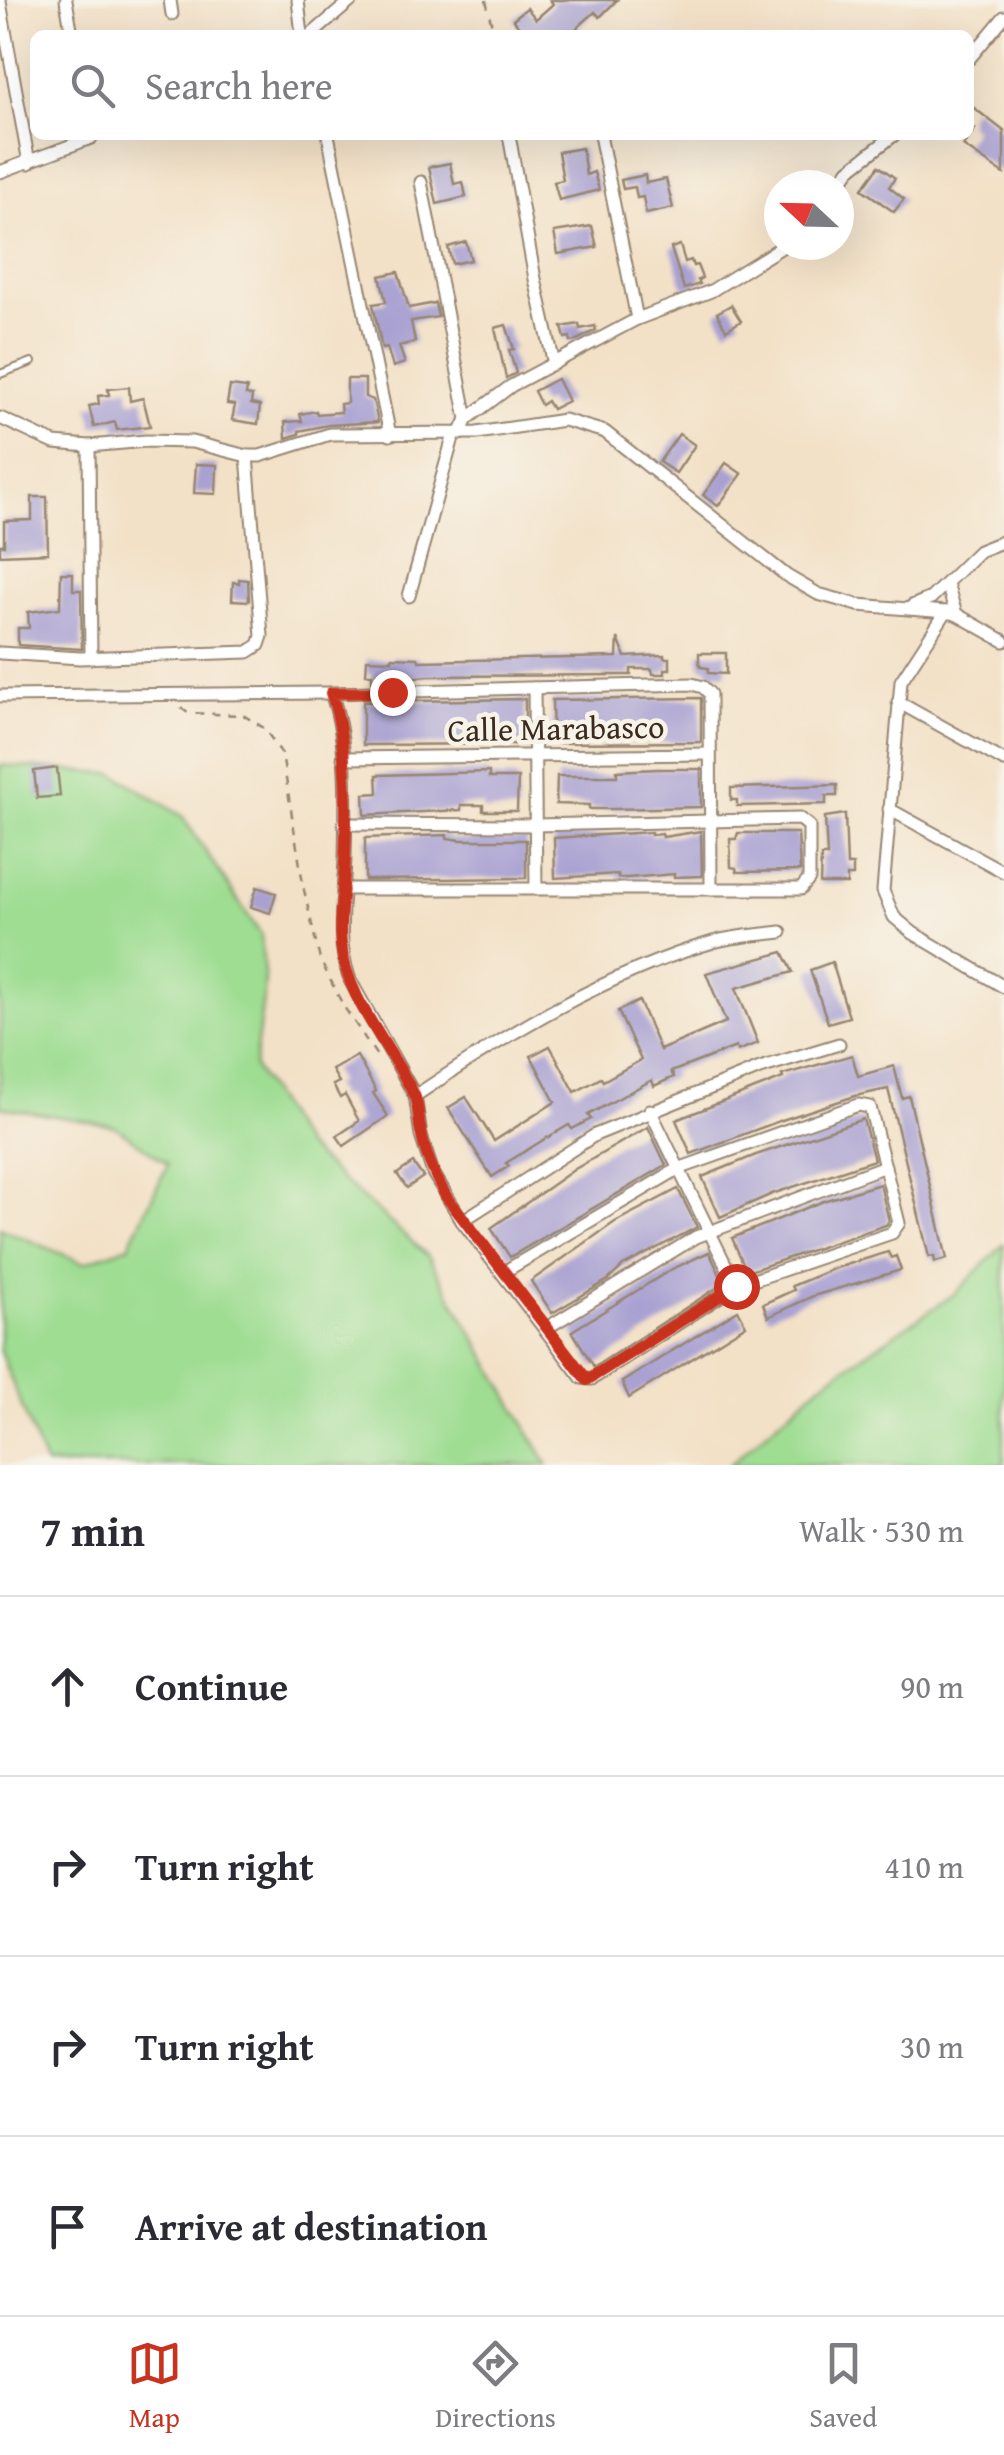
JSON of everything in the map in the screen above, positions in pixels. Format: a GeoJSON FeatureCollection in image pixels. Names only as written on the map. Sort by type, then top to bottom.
{"type":"FeatureCollection","features":[{"type":"Feature","properties":{"kind":"street"},"geometry":{"type":"LineString","coordinates":[[66,0],[71,30]]}},
{"type":"Feature","properties":{"kind":"street"},"geometry":{"type":"LineString","coordinates":[[170,0],[172,14]]}},
{"type":"Feature","properties":{"kind":"street"},"geometry":{"type":"LineString","coordinates":[[298,0],[301,30]]}},
{"type":"Feature","properties":{"kind":"street"},"geometry":{"type":"LineString","coordinates":[[318,30],[352,0]]}},
{"type":"Feature","properties":{"kind":"street"},"geometry":{"type":"LineString","coordinates":[[0,2],[29,163]]}},
{"type":"Feature","properties":{"kind":"street"},"geometry":{"type":"LineString","coordinates":[[974,53],[1004,16]]}},
{"type":"Feature","properties":{"kind":"street"},"geometry":{"type":"LineString","coordinates":[[0,172],[86,140]]}},
{"type":"Feature","properties":{"kind":"street"},"geometry":{"type":"LineString","coordinates":[[329,140],[390,435]]}},
{"type":"Feature","properties":{"kind":"street"},"geometry":{"type":"LineString","coordinates":[[511,140],[534,279],[554,364]]}},
{"type":"Feature","properties":{"kind":"street"},"geometry":{"type":"LineString","coordinates":[[601,140],[636,319]]}},
{"type":"Feature","properties":{"kind":"street"},"geometry":{"type":"LineString","coordinates":[[849,170],[888,140]]}},
{"type":"Feature","properties":{"kind":"street"},"geometry":{"type":"LineString","coordinates":[[421,182],[468,419]]}},
{"type":"Feature","properties":{"kind":"street"},"geometry":{"type":"LineString","coordinates":[[409,596],[457,434],[468,419],[511,386],[636,319],[711,291],[764,258]]}},
{"type":"Feature","properties":{"kind":"street"},"geometry":{"type":"LineString","coordinates":[[0,418],[54,443],[89,446],[146,440],[192,442],[247,456],[260,456],[330,434],[457,434],[564,420],[586,424],[606,432],[818,594],[858,605],[951,613],[1004,641]]}},
{"type":"Feature","properties":{"kind":"street"},"geometry":{"type":"LineString","coordinates":[[89,446],[91,658]]}},
{"type":"Feature","properties":{"kind":"street"},"geometry":{"type":"LineString","coordinates":[[0,652],[91,658],[236,653],[259,645],[262,636],[247,456]]}},
{"type":"Feature","properties":{"kind":"street"},"geometry":{"type":"LineString","coordinates":[[908,608],[931,598],[979,550],[1004,541]]}},
{"type":"Feature","properties":{"kind":"street"},"geometry":{"type":"LineString","coordinates":[[947,584],[951,613],[901,681],[883,891],[894,917],[947,955],[1004,987]]}},
{"type":"Feature","properties":{"kind":"street"},"geometry":{"type":"LineString","coordinates":[[0,696],[703,686],[710,694],[711,889]]}},
{"type":"Feature","properties":{"kind":"street"},"geometry":{"type":"LineString","coordinates":[[534,688],[536,889]]}},
{"type":"Feature","properties":{"kind":"street"},"geometry":{"type":"LineString","coordinates":[[331,693],[343,758],[343,962],[415,1096],[433,1173],[462,1221],[582,1378],[592,1379],[736,1286],[892,1234],[899,1222],[870,1108],[858,1105],[678,1170],[502,1273]]}},
{"type":"Feature","properties":{"kind":"street"},"geometry":{"type":"LineString","coordinates":[[898,702],[1004,760]]}},
{"type":"Feature","properties":{"kind":"street","name":"Calle Marabasco"},"geometry":{"type":"LineString","coordinates":[[343,758],[710,754]]}},
{"type":"Feature","properties":{"kind":"street"},"geometry":{"type":"LineString","coordinates":[[889,809],[1004,872]]}},
{"type":"Feature","properties":{"kind":"street"},"geometry":{"type":"LineString","coordinates":[[343,890],[801,889],[809,880],[809,826],[800,819],[536,825],[344,824]]}},
{"type":"Feature","properties":{"kind":"street"},"geometry":{"type":"LineString","coordinates":[[415,1096],[512,1034],[594,990],[712,942],[780,932]]}},
{"type":"Feature","properties":{"kind":"street"},"geometry":{"type":"LineString","coordinates":[[462,1221],[594,1136],[760,1068],[839,1044]]}},
{"type":"Feature","properties":{"kind":"street"},"geometry":{"type":"LineString","coordinates":[[650,1110],[736,1286]]}},
{"type":"Feature","properties":{"kind":"street"},"geometry":{"type":"LineString","coordinates":[[545,1329],[710,1230],[885,1166]]}},
{"type":"Feature","properties":{"kind":"lane"},"geometry":{"type":"LineString","coordinates":[[0,374],[32,362]]}},
{"type":"Feature","properties":{"kind":"path"},"geometry":{"type":"LineString","coordinates":[[486,0],[493,30]]}},
{"type":"Feature","properties":{"kind":"path"},"geometry":{"type":"LineString","coordinates":[[174,694],[176,702],[188,712],[243,715],[274,739],[282,754],[304,890],[320,960],[370,1048],[385,1061],[396,1063]]}},
{"type":"Feature","properties":{"kind":"green space"},"geometry":{"type":"Polygon","coordinates":[[[0,765],[115,774],[182,816],[261,935],[265,984],[254,1067],[304,1146],[428,1256],[548,1465],[45,1465],[0,1352],[0,1228],[84,1263],[129,1246],[168,1164],[114,1126],[0,1107],[0,765]]]}},
{"type":"Feature","properties":{"kind":"green space"},"geometry":{"type":"Polygon","coordinates":[[[1004,1244],[1004,1465],[729,1465],[821,1384],[956,1293],[1004,1244]]]}},
{"type":"Feature","properties":{"kind":"building"},"geometry":{"type":"Polygon","coordinates":[[[550,0],[617,0],[600,17],[595,12],[575,30],[522,30],[513,19],[527,8],[536,19],[553,4],[550,0]]]}},
{"type":"Feature","properties":{"kind":"building"},"geometry":{"type":"Polygon","coordinates":[[[974,108],[1004,131],[1004,174],[963,146],[967,140],[974,140],[974,108]]]}},
{"type":"Feature","properties":{"kind":"building"},"geometry":{"type":"Polygon","coordinates":[[[582,148],[586,175],[594,172],[599,190],[559,200],[554,182],[563,180],[558,152],[582,148]]]}},
{"type":"Feature","properties":{"kind":"building"},"geometry":{"type":"Polygon","coordinates":[[[450,163],[454,184],[463,182],[466,197],[437,204],[429,167],[450,163]]]}},
{"type":"Feature","properties":{"kind":"building"},"geometry":{"type":"Polygon","coordinates":[[[879,166],[895,178],[889,187],[904,199],[894,212],[862,189],[879,166]]]}},
{"type":"Feature","properties":{"kind":"building"},"geometry":{"type":"Polygon","coordinates":[[[645,175],[646,183],[666,179],[673,208],[646,214],[643,197],[637,198],[635,187],[623,189],[621,180],[645,175]]]}},
{"type":"Feature","properties":{"kind":"building"},"geometry":{"type":"Polygon","coordinates":[[[592,226],[597,247],[558,254],[554,232],[592,226]]]}},
{"type":"Feature","properties":{"kind":"building"},"geometry":{"type":"Polygon","coordinates":[[[466,242],[471,260],[452,264],[448,247],[466,242]]]}},
{"type":"Feature","properties":{"kind":"building"},"geometry":{"type":"Polygon","coordinates":[[[680,245],[685,262],[691,260],[693,266],[697,265],[702,278],[698,280],[700,284],[684,289],[671,248],[680,245]]]}},
{"type":"Feature","properties":{"kind":"building"},"geometry":{"type":"Polygon","coordinates":[[[398,272],[409,308],[435,303],[438,317],[411,321],[415,342],[399,346],[405,363],[393,367],[387,348],[382,349],[373,304],[386,302],[380,276],[398,272]]]}},
{"type":"Feature","properties":{"kind":"building"},"geometry":{"type":"Polygon","coordinates":[[[731,305],[741,321],[726,330],[717,313],[731,305]]]}},
{"type":"Feature","properties":{"kind":"building"},"geometry":{"type":"Polygon","coordinates":[[[579,324],[580,329],[595,326],[596,330],[575,341],[565,338],[562,327],[579,324]]]}},
{"type":"Feature","properties":{"kind":"building"},"geometry":{"type":"Polygon","coordinates":[[[506,325],[516,373],[506,378],[495,328],[506,325]]]}},
{"type":"Feature","properties":{"kind":"building"},"geometry":{"type":"Polygon","coordinates":[[[347,379],[365,379],[365,397],[373,400],[378,422],[328,425],[286,438],[285,422],[302,421],[300,414],[341,412],[340,404],[347,403],[347,379]]]}},
{"type":"Feature","properties":{"kind":"building"},"geometry":{"type":"Polygon","coordinates":[[[557,379],[568,401],[552,409],[547,401],[541,405],[534,391],[557,379]]]}},
{"type":"Feature","properties":{"kind":"building"},"geometry":{"type":"Polygon","coordinates":[[[230,386],[247,388],[251,404],[260,406],[258,424],[232,420],[235,405],[227,404],[230,386]]]}},
{"type":"Feature","properties":{"kind":"building"},"geometry":{"type":"Polygon","coordinates":[[[129,387],[130,401],[143,398],[150,426],[117,430],[115,422],[94,427],[89,406],[99,404],[98,396],[109,395],[108,389],[129,387]]]}},
{"type":"Feature","properties":{"kind":"building"},"geometry":{"type":"Polygon","coordinates":[[[679,434],[695,445],[676,473],[659,462],[679,434]]]}},
{"type":"Feature","properties":{"kind":"building"},"geometry":{"type":"Polygon","coordinates":[[[726,463],[742,474],[718,506],[703,495],[726,463]]]}},
{"type":"Feature","properties":{"kind":"building"},"geometry":{"type":"Polygon","coordinates":[[[196,464],[217,465],[216,494],[194,493],[196,464]]]}},
{"type":"Feature","properties":{"kind":"building"},"geometry":{"type":"Polygon","coordinates":[[[32,497],[47,497],[48,553],[0,555],[4,521],[32,520],[32,497]]]}},
{"type":"Feature","properties":{"kind":"building"},"geometry":{"type":"Polygon","coordinates":[[[61,573],[73,573],[73,590],[81,590],[82,649],[18,645],[18,628],[29,628],[28,612],[60,608],[61,573]]]}},
{"type":"Feature","properties":{"kind":"building"},"geometry":{"type":"Polygon","coordinates":[[[239,579],[248,580],[249,601],[232,600],[233,582],[239,583],[239,579]]]}},
{"type":"Feature","properties":{"kind":"building"},"geometry":{"type":"Polygon","coordinates":[[[618,638],[625,657],[664,655],[670,658],[670,669],[665,669],[665,674],[653,674],[652,669],[631,669],[631,675],[429,676],[372,682],[372,674],[366,674],[367,659],[392,657],[419,661],[617,657],[618,638]]]}},
{"type":"Feature","properties":{"kind":"building"},"geometry":{"type":"Polygon","coordinates":[[[699,653],[726,653],[726,674],[708,673],[708,668],[701,667],[699,653]]]}},
{"type":"Feature","properties":{"kind":"building"},"geometry":{"type":"Polygon","coordinates":[[[701,698],[701,742],[553,743],[552,700],[701,698]]]}},
{"type":"Feature","properties":{"kind":"building"},"geometry":{"type":"Polygon","coordinates":[[[525,699],[525,744],[363,745],[363,702],[525,699]]]}},
{"type":"Feature","properties":{"kind":"building"},"geometry":{"type":"Polygon","coordinates":[[[57,768],[60,796],[37,798],[34,771],[57,768]]]}},
{"type":"Feature","properties":{"kind":"building"},"geometry":{"type":"Polygon","coordinates":[[[701,769],[701,807],[589,809],[589,805],[556,804],[557,776],[617,776],[617,771],[701,769]]]}},
{"type":"Feature","properties":{"kind":"building"},"geometry":{"type":"Polygon","coordinates":[[[489,772],[489,778],[518,778],[517,811],[483,811],[483,805],[461,805],[461,810],[365,815],[364,794],[378,793],[377,775],[489,772]]]}},
{"type":"Feature","properties":{"kind":"building"},"geometry":{"type":"Polygon","coordinates":[[[837,785],[837,796],[826,796],[826,804],[737,806],[737,800],[731,800],[731,788],[837,785]]]}},
{"type":"Feature","properties":{"kind":"building"},"geometry":{"type":"Polygon","coordinates":[[[845,814],[847,865],[853,865],[853,876],[847,876],[847,884],[820,884],[821,856],[827,856],[825,817],[845,814]]]}},
{"type":"Feature","properties":{"kind":"building"},"geometry":{"type":"Polygon","coordinates":[[[701,831],[702,876],[618,878],[618,874],[555,878],[554,838],[651,832],[663,837],[701,831]]]}},
{"type":"Feature","properties":{"kind":"building"},"geometry":{"type":"Polygon","coordinates":[[[738,833],[798,833],[800,871],[737,872],[731,867],[730,839],[736,839],[738,833]]]}},
{"type":"Feature","properties":{"kind":"building"},"geometry":{"type":"Polygon","coordinates":[[[447,835],[461,840],[526,840],[526,878],[365,880],[365,838],[447,835]]]}},
{"type":"Feature","properties":{"kind":"building"},"geometry":{"type":"Polygon","coordinates":[[[257,887],[276,893],[270,913],[251,907],[257,887]]]}},
{"type":"Feature","properties":{"kind":"building"},"geometry":{"type":"Polygon","coordinates":[[[783,952],[793,972],[736,988],[758,1043],[737,1051],[736,1047],[671,1072],[674,1077],[654,1086],[652,1080],[588,1115],[591,1119],[572,1129],[569,1125],[540,1142],[506,1163],[509,1166],[492,1177],[448,1108],[466,1097],[494,1141],[555,1102],[531,1056],[550,1046],[575,1092],[601,1078],[603,1081],[641,1060],[618,1011],[639,1001],[660,1050],[726,1022],[706,973],[783,952]]]}},
{"type":"Feature","properties":{"kind":"building"},"geometry":{"type":"Polygon","coordinates":[[[832,962],[849,1017],[828,1023],[810,970],[832,962]]]}},
{"type":"Feature","properties":{"kind":"building"},"geometry":{"type":"Polygon","coordinates":[[[852,1055],[858,1076],[894,1066],[902,1098],[909,1096],[947,1259],[935,1262],[934,1256],[929,1257],[888,1089],[782,1120],[691,1154],[676,1120],[783,1078],[782,1075],[852,1055]]]}},
{"type":"Feature","properties":{"kind":"building"},"geometry":{"type":"Polygon","coordinates":[[[357,1056],[388,1116],[344,1146],[337,1136],[359,1121],[345,1095],[340,1098],[333,1085],[339,1082],[332,1070],[357,1056]]]}},
{"type":"Feature","properties":{"kind":"building"},"geometry":{"type":"Polygon","coordinates":[[[863,1119],[874,1160],[772,1194],[720,1217],[702,1177],[863,1119]]]}},
{"type":"Feature","properties":{"kind":"building"},"geometry":{"type":"Polygon","coordinates":[[[648,1127],[666,1165],[510,1257],[491,1228],[575,1169],[648,1127]]]}},
{"type":"Feature","properties":{"kind":"building"},"geometry":{"type":"Polygon","coordinates":[[[413,1163],[423,1177],[407,1188],[397,1174],[413,1163]]]}},
{"type":"Feature","properties":{"kind":"building"},"geometry":{"type":"Polygon","coordinates":[[[880,1184],[889,1221],[886,1225],[747,1272],[732,1238],[826,1200],[880,1184]]]}},
{"type":"Feature","properties":{"kind":"building"},"geometry":{"type":"Polygon","coordinates":[[[678,1189],[697,1227],[623,1266],[608,1280],[552,1313],[531,1281],[615,1222],[678,1189]]]}},
{"type":"Feature","properties":{"kind":"building"},"geometry":{"type":"Polygon","coordinates":[[[709,1252],[724,1283],[594,1367],[572,1331],[672,1269],[709,1252]]]}},
{"type":"Feature","properties":{"kind":"building"},"geometry":{"type":"Polygon","coordinates":[[[888,1252],[891,1258],[896,1256],[901,1270],[813,1296],[768,1317],[763,1304],[794,1290],[792,1286],[888,1252]]]}},
{"type":"Feature","properties":{"kind":"building"},"geometry":{"type":"Polygon","coordinates":[[[738,1310],[746,1325],[629,1398],[622,1382],[738,1310]]]}},
{"type":"Feature","properties":{"kind":"route"},"geometry":{"type":"LineString","coordinates":[[392,692],[331,693],[343,758],[345,858],[341,946],[350,980],[415,1096],[433,1173],[446,1196],[587,1380],[736,1286]]}}]}
